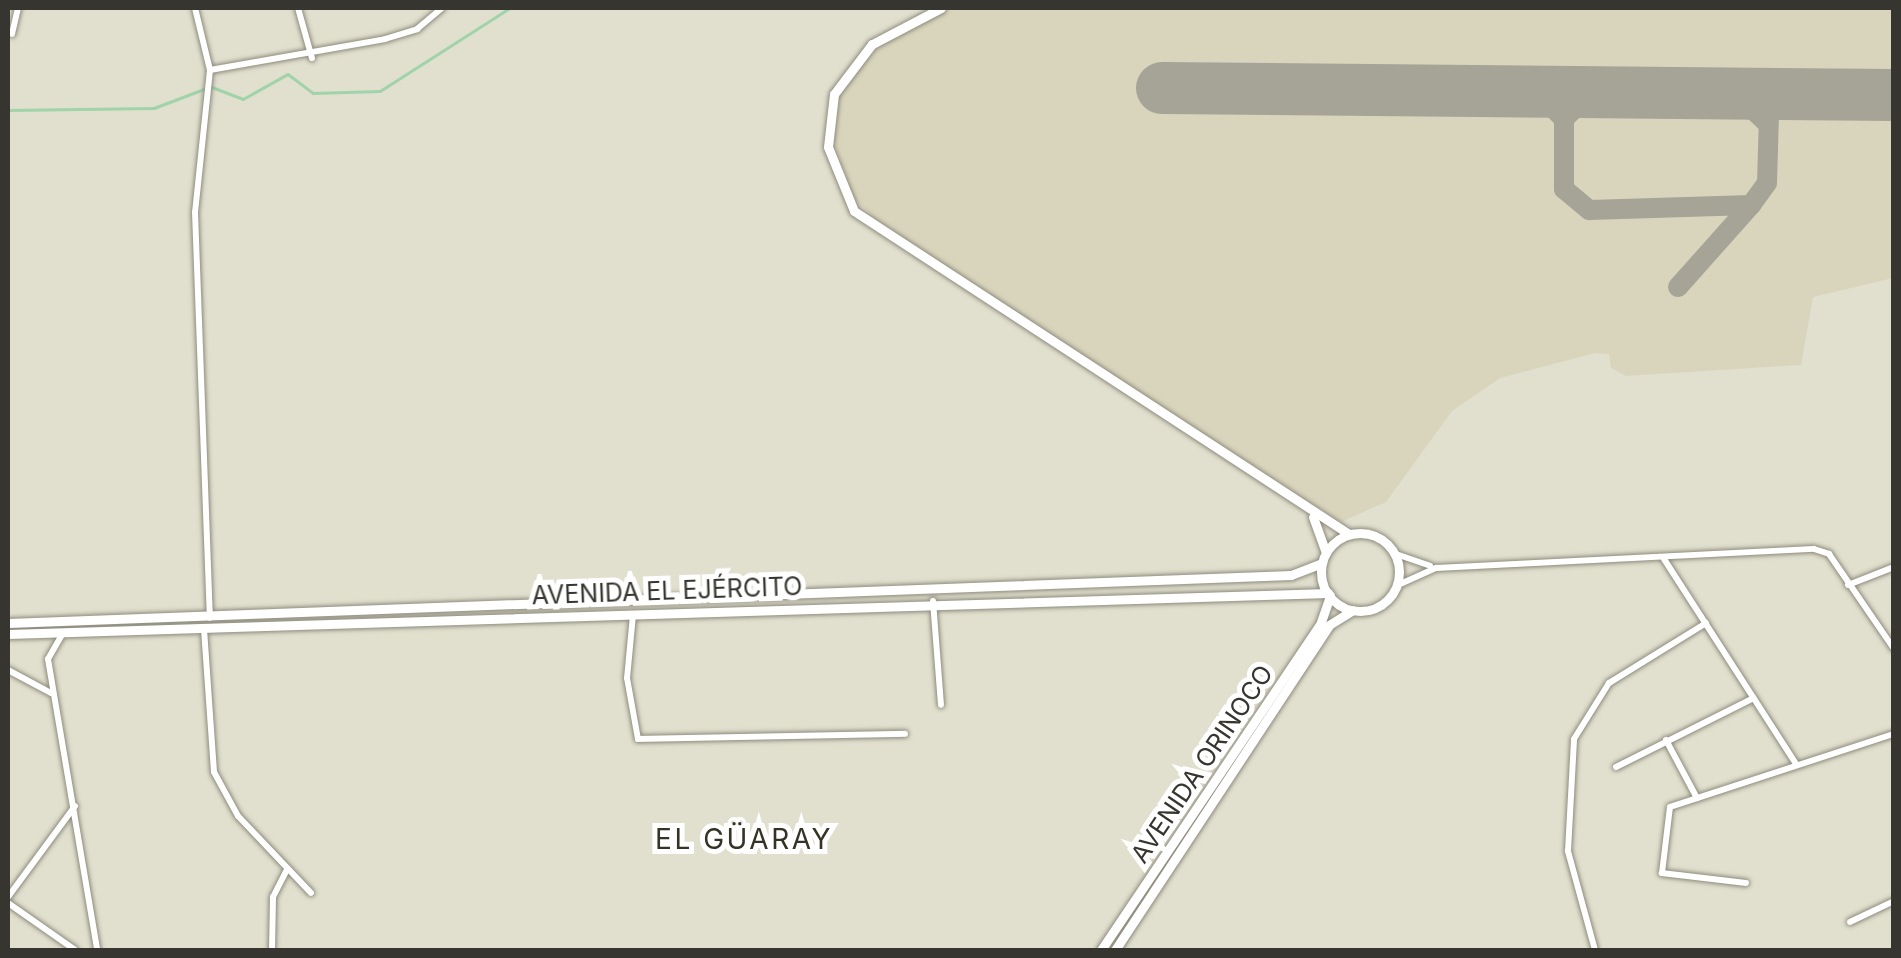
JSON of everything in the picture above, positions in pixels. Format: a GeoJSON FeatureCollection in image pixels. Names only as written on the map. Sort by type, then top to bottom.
{"type":"FeatureCollection","features":[{"type":"Feature","properties":{"kind":"street"},"geometry":{"type":"LineString","coordinates":[[12,34],[18,8]]}},
{"type":"Feature","properties":{"kind":"street"},"geometry":{"type":"LineString","coordinates":[[195,8],[210,70],[196,212],[214,772],[238,816],[311,892]]}},
{"type":"Feature","properties":{"kind":"street"},"geometry":{"type":"LineString","coordinates":[[298,8],[312,58]]}},
{"type":"Feature","properties":{"kind":"street"},"geometry":{"type":"LineString","coordinates":[[210,70],[312,58],[417,29],[442,8]]}},
{"type":"Feature","properties":{"kind":"street"},"geometry":{"type":"LineString","coordinates":[[941,8],[872,44],[834,94],[828,147],[842,194],[870,228],[1308,512],[1349,534],[1376,536],[1396,554],[1436,568],[1814,549],[1829,554],[1894,649]]}},
{"type":"Feature","properties":{"kind":"street"},"geometry":{"type":"LineString","coordinates":[[1308,512],[1324,558],[1329,594],[1353,610],[1385,603],[1398,585],[1436,568]]}},
{"type":"Feature","properties":{"kind":"street"},"geometry":{"type":"LineString","coordinates":[[1324,558],[1349,534]]}},
{"type":"Feature","properties":{"kind":"street"},"geometry":{"type":"LineString","coordinates":[[1396,554],[1398,585]]}},
{"type":"Feature","properties":{"kind":"street","name":"AVENIDA EL EJÉRCITO"},"geometry":{"type":"LineString","coordinates":[[8,634],[1272,576],[1324,558]]}},
{"type":"Feature","properties":{"kind":"street"},"geometry":{"type":"LineString","coordinates":[[1664,559],[1796,764]]}},
{"type":"Feature","properties":{"kind":"street"},"geometry":{"type":"LineString","coordinates":[[1848,585],[1894,566]]}},
{"type":"Feature","properties":{"kind":"street","name":"AVENIDA EL EJÉRCITO"},"geometry":{"type":"LineString","coordinates":[[8,623],[207,624],[932,601],[1329,594]]}},
{"type":"Feature","properties":{"kind":"street","name":"AVENIDA ORINOCO"},"geometry":{"type":"LineString","coordinates":[[1102,950],[1322,622],[1329,594]]}},
{"type":"Feature","properties":{"kind":"street"},"geometry":{"type":"LineString","coordinates":[[932,601],[940,706]]}},
{"type":"Feature","properties":{"kind":"street","name":"AVENIDA ORINOCO"},"geometry":{"type":"LineString","coordinates":[[1117,947],[1328,625],[1353,610]]}},
{"type":"Feature","properties":{"kind":"street"},"geometry":{"type":"LineString","coordinates":[[634,612],[627,678],[638,739],[904,734]]}},
{"type":"Feature","properties":{"kind":"street"},"geometry":{"type":"LineString","coordinates":[[1596,950],[1568,851],[1574,739],[1608,683],[1706,623]]}},
{"type":"Feature","properties":{"kind":"street"},"geometry":{"type":"LineString","coordinates":[[63,633],[48,659],[97,950]]}},
{"type":"Feature","properties":{"kind":"street"},"geometry":{"type":"LineString","coordinates":[[8,670],[52,693]]}},
{"type":"Feature","properties":{"kind":"street"},"geometry":{"type":"LineString","coordinates":[[1616,767],[1754,698]]}},
{"type":"Feature","properties":{"kind":"street"},"geometry":{"type":"LineString","coordinates":[[1746,884],[1662,873],[1670,807],[1894,734]]}},
{"type":"Feature","properties":{"kind":"street"},"geometry":{"type":"LineString","coordinates":[[1666,740],[1697,798]]}},
{"type":"Feature","properties":{"kind":"street"},"geometry":{"type":"LineString","coordinates":[[75,805],[8,900],[75,950]]}},
{"type":"Feature","properties":{"kind":"street"},"geometry":{"type":"LineString","coordinates":[[272,950],[272,896],[288,868]]}},
{"type":"Feature","properties":{"kind":"street"},"geometry":{"type":"LineString","coordinates":[[1850,922],[1894,901]]}},
{"type":"Feature","properties":{"kind":"street"},"geometry":{"type":"LineString","coordinates":[[1117,947],[1132,950]]}},
{"type":"Feature","properties":{"kind":"shaded area"},"geometry":{"type":"Polygon","coordinates":[[[952,8],[1893,8],[1893,278],[1813,297],[1801,365],[1626,376],[1611,368],[1609,354],[1595,353],[1500,378],[1452,411],[1386,502],[1341,522],[885,228],[855,199],[834,143],[841,87],[881,45],[952,8]]]}},
{"type":"Feature","properties":{"kind":"waterway"},"geometry":{"type":"LineString","coordinates":[[212,87],[243,99],[288,74],[313,93],[380,91],[510,8]]}},
{"type":"Feature","properties":{"kind":"waterway"},"geometry":{"type":"LineString","coordinates":[[8,110],[154,108],[204,89]]}},
{"type":"Feature","properties":{"kind":"taxiway"},"geometry":{"type":"LineString","coordinates":[[1537,92],[1564,119],[1564,189],[1589,210],[1751,205],[1767,183],[1769,115],[1788,95]]}},
{"type":"Feature","properties":{"kind":"taxiway"},"geometry":{"type":"LineString","coordinates":[[1564,119],[1591,92]]}},
{"type":"Feature","properties":{"kind":"taxiway"},"geometry":{"type":"LineString","coordinates":[[1735,93],[1766,122]]}},
{"type":"Feature","properties":{"kind":"taxiway"},"geometry":{"type":"LineString","coordinates":[[1678,287],[1751,205]]}},
{"type":"Feature","properties":{"kind":"runway"},"geometry":{"type":"LineString","coordinates":[[1162,88],[1894,95]]}},
{"type":"Feature","properties":{"kind":"district","name":"EL GÜARAY"},"geometry":{"type":"Point","coordinates":[744,839]}}]}
